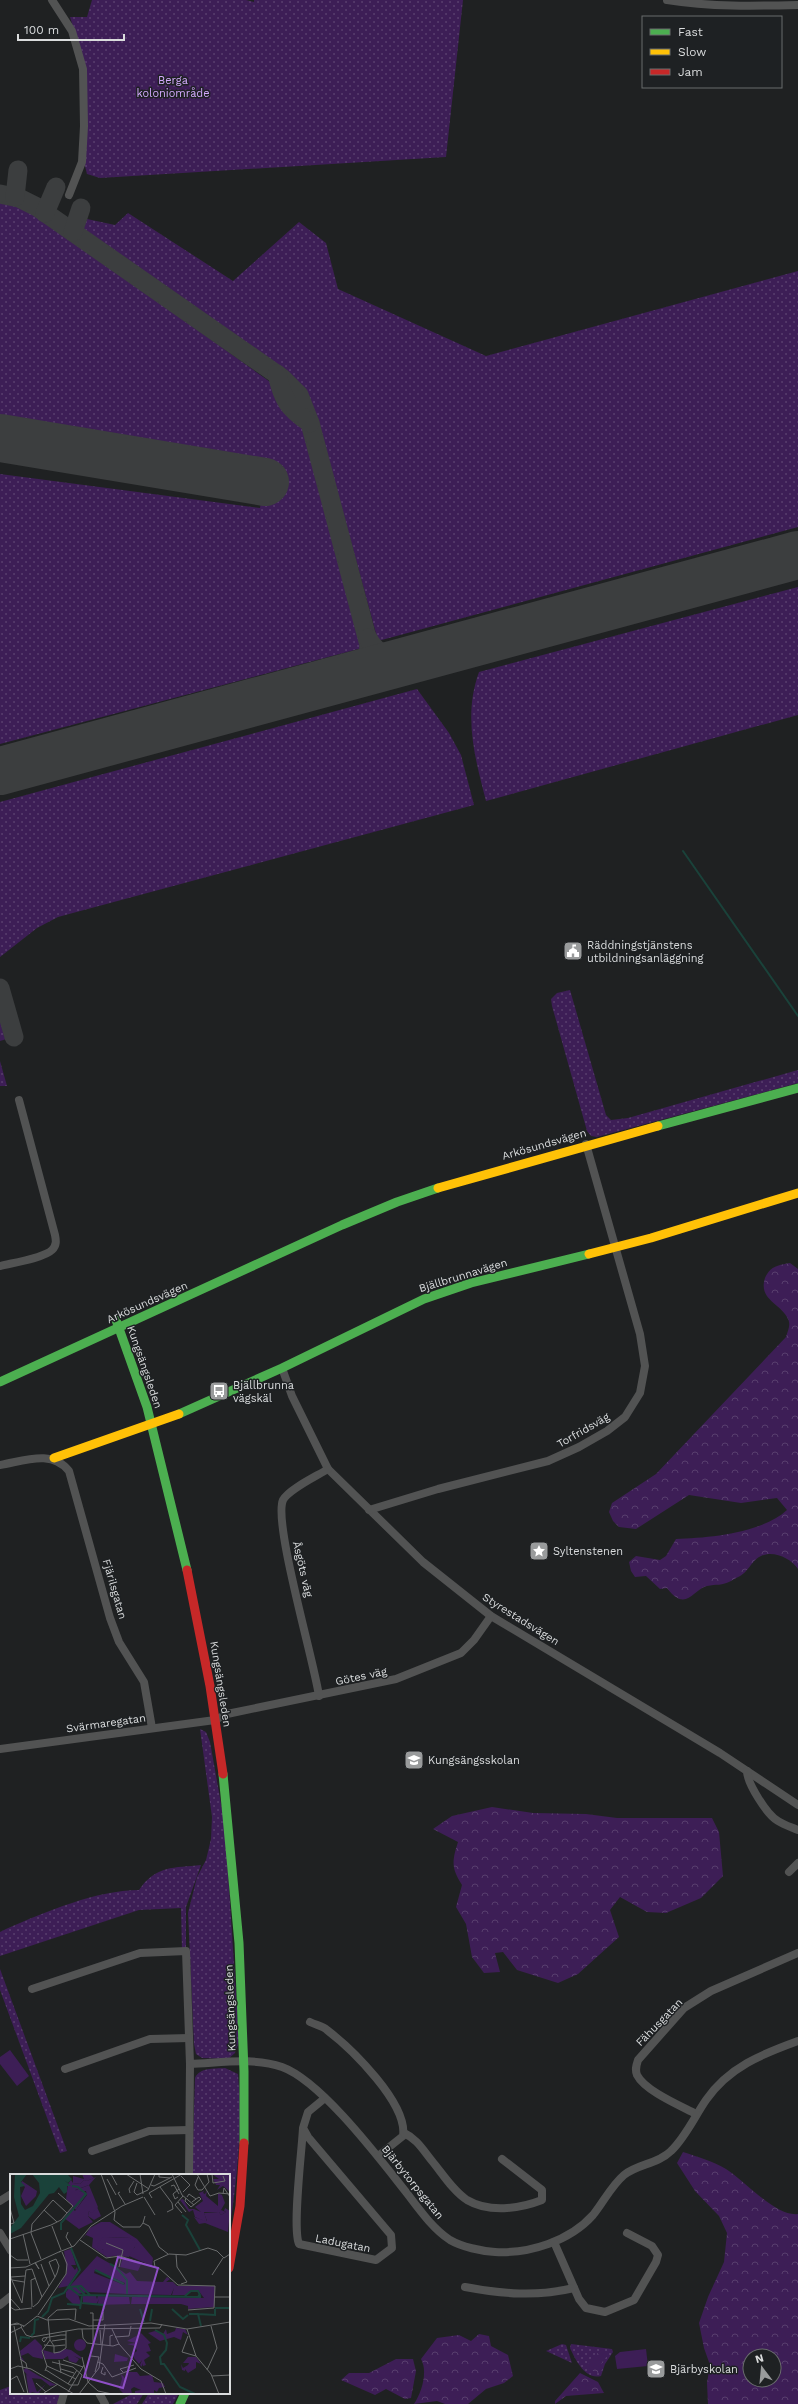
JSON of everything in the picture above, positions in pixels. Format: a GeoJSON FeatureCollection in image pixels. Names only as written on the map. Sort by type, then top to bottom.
{"type":"FeatureCollection","features":[{"type":"Feature","properties":{"kind":"main road","name":"Arkösundsvägen"},"geometry":{"type":"LineString","coordinates":[[0,1377],[359,1218],[430,1190],[586,1144],[798,1088]]}},
{"type":"Feature","properties":{"kind":"main road","name":"Bjällbrunnavägen"},"geometry":{"type":"LineString","coordinates":[[152,1426],[282,1368],[424,1299],[471,1283],[616,1248],[798,1193]]}},
{"type":"Feature","properties":{"kind":"main road","name":"Arkösundsvägen"},"geometry":{"type":"LineString","coordinates":[[0,1382],[117,1324]]}},
{"type":"Feature","properties":{"kind":"main road","name":"Kungsängsleden"},"geometry":{"type":"LineString","coordinates":[[117,1324],[134,1368],[152,1426],[191,1580],[215,1720],[235,1869],[244,2061],[243,2155],[240,2200],[230,2262]]}},
{"type":"Feature","properties":{"kind":"main road"},"geometry":{"type":"LineString","coordinates":[[54,1458],[152,1426]]}},
{"type":"Feature","properties":{"kind":"main road"},"geometry":{"type":"LineString","coordinates":[[180,2404],[185,2394]]}},
{"type":"Feature","properties":{"kind":"street"},"geometry":{"type":"LineString","coordinates":[[52,0],[72,31],[83,69],[84,126],[82,162],[69,195]]}},
{"type":"Feature","properties":{"kind":"street"},"geometry":{"type":"LineString","coordinates":[[667,0],[702,5],[738,3],[798,5]]}},
{"type":"Feature","properties":{"kind":"street"},"geometry":{"type":"LineString","coordinates":[[0,1266],[44,1255],[52,1251],[56,1245],[55,1234],[19,1100]]}},
{"type":"Feature","properties":{"kind":"street","name":"Torfridsväg"},"geometry":{"type":"LineString","coordinates":[[369,1510],[438,1489],[548,1461],[579,1447],[625,1417],[640,1393],[645,1366],[640,1334],[586,1144]]}},
{"type":"Feature","properties":{"kind":"street","name":"Styrestadsvägen"},"geometry":{"type":"LineString","coordinates":[[282,1368],[292,1396],[328,1469],[423,1562],[491,1616],[747,1771],[798,1805]]}},
{"type":"Feature","properties":{"kind":"street"},"geometry":{"type":"LineString","coordinates":[[0,1465],[39,1458],[54,1458]]}},
{"type":"Feature","properties":{"kind":"street","name":"Fjärilsgatan"},"geometry":{"type":"LineString","coordinates":[[54,1458],[62,1462],[69,1471],[110,1618],[119,1642],[144,1682],[152,1728]]}},
{"type":"Feature","properties":{"kind":"street","name":"Åsgöts väg"},"geometry":{"type":"LineString","coordinates":[[319,1696],[285,1540],[281,1508],[284,1499],[290,1492],[328,1469]]}},
{"type":"Feature","properties":{"kind":"street","name":"Götes väg"},"geometry":{"type":"LineString","coordinates":[[215,1720],[227,1714],[396,1679],[451,1658],[468,1648],[491,1616]]}},
{"type":"Feature","properties":{"kind":"street","name":"Svärmaregatan"},"geometry":{"type":"LineString","coordinates":[[0,1749],[215,1720]]}},
{"type":"Feature","properties":{"kind":"street"},"geometry":{"type":"LineString","coordinates":[[747,1771],[747,1779],[770,1814],[777,1821],[798,1830]]}},
{"type":"Feature","properties":{"kind":"street"},"geometry":{"type":"LineString","coordinates":[[789,1872],[798,1863]]}},
{"type":"Feature","properties":{"kind":"street"},"geometry":{"type":"LineString","coordinates":[[32,1989],[140,1953],[186,1951],[190,2064],[189,2174]]}},
{"type":"Feature","properties":{"kind":"street","name":"Fähusgatan"},"geometry":{"type":"LineString","coordinates":[[696,2114],[653,2090],[638,2076],[635,2069],[638,2060],[684,2008],[711,1991],[798,1953]]}},
{"type":"Feature","properties":{"kind":"street"},"geometry":{"type":"LineString","coordinates":[[310,2022],[326,2029],[370,2071],[386,2092],[400,2115],[405,2127],[403,2136],[394,2145],[378,2156]]}},
{"type":"Feature","properties":{"kind":"street"},"geometry":{"type":"LineString","coordinates":[[66,2069],[150,2039],[189,2038]]}},
{"type":"Feature","properties":{"kind":"street","name":"Bjärbytorpsgatan"},"geometry":{"type":"LineString","coordinates":[[244,2061],[282,2067],[308,2082],[325,2098],[378,2156],[430,2223],[451,2240],[472,2248],[494,2252],[516,2251],[554,2242],[591,2217],[623,2176],[664,2158],[673,2150],[696,2114],[718,2084],[733,2071],[755,2058],[798,2041]]}},
{"type":"Feature","properties":{"kind":"street","name":"Kungsängsleden"},"geometry":{"type":"LineString","coordinates":[[190,2064],[244,2061]]}},
{"type":"Feature","properties":{"kind":"street","name":"Ladugatan"},"geometry":{"type":"LineString","coordinates":[[303,2128],[308,2137],[391,2235],[392,2248],[382,2258],[376,2260],[299,2244],[296,2238],[303,2128],[308,2112],[325,2098]]}},
{"type":"Feature","properties":{"kind":"street"},"geometry":{"type":"LineString","coordinates":[[92,2151],[149,2131],[190,2130]]}},
{"type":"Feature","properties":{"kind":"street"},"geometry":{"type":"LineString","coordinates":[[404,2133],[414,2138],[452,2185],[467,2200],[487,2207],[511,2209],[542,2200],[542,2190],[502,2159]]}},
{"type":"Feature","properties":{"kind":"street"},"geometry":{"type":"LineString","coordinates":[[0,2201],[10,2195]]}},
{"type":"Feature","properties":{"kind":"street"},"geometry":{"type":"LineString","coordinates":[[0,2233],[10,2249]]}},
{"type":"Feature","properties":{"kind":"street"},"geometry":{"type":"LineString","coordinates":[[554,2242],[574,2288],[586,2308],[605,2312],[634,2300],[656,2262],[658,2255],[652,2246],[627,2233]]}},
{"type":"Feature","properties":{"kind":"street"},"geometry":{"type":"LineString","coordinates":[[464,2287],[502,2294],[552,2293],[574,2288]]}},
{"type":"Feature","properties":{"kind":"street"},"geometry":{"type":"LineString","coordinates":[[0,2305],[10,2297]]}},
{"type":"Feature","properties":{"kind":"street"},"geometry":{"type":"LineString","coordinates":[[61,2404],[64,2394]]}},
{"type":"Feature","properties":{"kind":"street"},"geometry":{"type":"LineString","coordinates":[[99,2394],[104,2404]]}},
{"type":"Feature","properties":{"kind":"green space","name":"Berga koloniområde"},"geometry":{"type":"Polygon","coordinates":[[[92,0],[246,0],[254,2],[254,0],[463,0],[446,157],[100,178],[87,174],[84,162],[84,62],[70,17],[87,17],[92,0]]]}},
{"type":"Feature","properties":{"kind":"green space"},"geometry":{"type":"Polygon","coordinates":[[[0,200],[27,208],[273,384],[281,406],[306,430],[333,515],[366,647],[0,744],[0,474],[260,508],[268,464],[0,419],[0,200]]]}},
{"type":"Feature","properties":{"kind":"green space"},"geometry":{"type":"Polygon","coordinates":[[[128,213],[233,281],[299,222],[326,243],[338,289],[486,356],[798,271],[798,527],[378,641],[314,410],[305,392],[264,359],[97,241],[81,232],[87,219],[115,225],[128,213]]]}},
{"type":"Feature","properties":{"kind":"green space"},"geometry":{"type":"Polygon","coordinates":[[[798,587],[798,715],[486,801],[472,737],[471,721],[474,688],[479,672],[798,587]]]}},
{"type":"Feature","properties":{"kind":"green space"},"geometry":{"type":"Polygon","coordinates":[[[417,689],[449,733],[461,755],[474,805],[58,917],[37,928],[0,957],[0,802],[417,689]]]}},
{"type":"Feature","properties":{"kind":"green space"},"geometry":{"type":"Polygon","coordinates":[[[570,990],[606,1115],[611,1120],[628,1118],[798,1070],[798,1083],[597,1137],[591,1136],[587,1131],[552,1006],[551,999],[557,993],[570,990]]]}},
{"type":"Feature","properties":{"kind":"green space"},"geometry":{"type":"Polygon","coordinates":[[[0,1003],[10,1038],[0,1041],[0,1003]]]}},
{"type":"Feature","properties":{"kind":"green space"},"geometry":{"type":"Polygon","coordinates":[[[0,1061],[7,1086],[0,1086],[0,1061]]]}},
{"type":"Feature","properties":{"kind":"green space"},"geometry":{"type":"Polygon","coordinates":[[[790,1263],[798,1269],[798,1569],[786,1558],[766,1554],[756,1559],[745,1572],[728,1583],[707,1586],[688,1598],[679,1599],[667,1588],[660,1589],[646,1576],[635,1577],[631,1571],[629,1562],[636,1556],[660,1560],[666,1556],[676,1539],[735,1533],[764,1524],[787,1510],[777,1498],[741,1503],[689,1495],[636,1529],[619,1527],[613,1521],[609,1512],[612,1503],[656,1474],[786,1337],[789,1321],[785,1314],[767,1296],[764,1285],[765,1278],[769,1271],[779,1265],[790,1263]]]}},
{"type":"Feature","properties":{"kind":"green space"},"geometry":{"type":"Polygon","coordinates":[[[200,1729],[206,1732],[210,1742],[225,1826],[239,2041],[235,2053],[228,2059],[202,2058],[196,2054],[194,2044],[188,1913],[197,1877],[206,1860],[211,1839],[212,1817],[200,1729]]]}},
{"type":"Feature","properties":{"kind":"green space"},"geometry":{"type":"Polygon","coordinates":[[[492,1807],[533,1813],[586,1814],[617,1818],[712,1818],[719,1832],[723,1876],[701,1898],[666,1913],[647,1912],[620,1897],[610,1910],[619,1937],[578,1974],[558,1983],[517,1970],[503,1952],[495,1953],[500,1972],[484,1973],[472,1957],[466,1924],[456,1907],[462,1885],[454,1869],[454,1859],[458,1842],[433,1829],[452,1816],[492,1807]]]}},
{"type":"Feature","properties":{"kind":"green space"},"geometry":{"type":"Polygon","coordinates":[[[201,1865],[186,1907],[186,1951],[182,1951],[181,1908],[139,1910],[0,1956],[0,1932],[6,1929],[71,1903],[106,1894],[139,1890],[152,1876],[166,1869],[201,1865]]]}},
{"type":"Feature","properties":{"kind":"green space"},"geometry":{"type":"Polygon","coordinates":[[[0,1969],[67,2151],[60,2153],[0,1990],[0,1969]]]}},
{"type":"Feature","properties":{"kind":"green space"},"geometry":{"type":"Polygon","coordinates":[[[10,2050],[29,2076],[17,2086],[0,2064],[0,2057],[10,2050]]]}},
{"type":"Feature","properties":{"kind":"green space"},"geometry":{"type":"Polygon","coordinates":[[[225,2068],[238,2074],[240,2113],[238,2153],[230,2224],[230,2174],[192,2174],[195,2078],[200,2072],[225,2068]]]}},
{"type":"Feature","properties":{"kind":"green space"},"geometry":{"type":"Polygon","coordinates":[[[683,2152],[711,2161],[721,2166],[780,2210],[798,2214],[798,2404],[708,2404],[707,2383],[710,2365],[704,2348],[699,2323],[708,2297],[724,2262],[727,2233],[719,2216],[695,2191],[677,2163],[683,2152]]]}},
{"type":"Feature","properties":{"kind":"green space"},"geometry":{"type":"Polygon","coordinates":[[[479,2334],[489,2336],[491,2346],[508,2355],[513,2376],[504,2383],[486,2389],[468,2404],[445,2404],[437,2401],[414,2404],[422,2388],[423,2382],[424,2369],[421,2359],[437,2338],[459,2335],[471,2341],[479,2334]]]}},
{"type":"Feature","properties":{"kind":"green space"},"geometry":{"type":"Polygon","coordinates":[[[562,2344],[566,2345],[572,2363],[546,2351],[562,2344]]]}},
{"type":"Feature","properties":{"kind":"green space"},"geometry":{"type":"Polygon","coordinates":[[[571,2344],[612,2349],[613,2352],[605,2364],[601,2376],[590,2375],[581,2368],[570,2348],[571,2344]]]}},
{"type":"Feature","properties":{"kind":"green space"},"geometry":{"type":"Polygon","coordinates":[[[646,2349],[648,2366],[617,2369],[615,2356],[620,2352],[646,2349]]]}},
{"type":"Feature","properties":{"kind":"green space"},"geometry":{"type":"Polygon","coordinates":[[[605,2351],[609,2353],[602,2363],[602,2370],[598,2373],[588,2368],[589,2361],[593,2356],[605,2351]]]}},
{"type":"Feature","properties":{"kind":"green space"},"geometry":{"type":"Polygon","coordinates":[[[396,2359],[413,2359],[416,2371],[411,2398],[405,2399],[386,2389],[375,2395],[341,2380],[349,2373],[369,2373],[396,2359]]]}},
{"type":"Feature","properties":{"kind":"green space"},"geometry":{"type":"Polygon","coordinates":[[[580,2373],[598,2382],[604,2393],[566,2396],[555,2404],[555,2401],[580,2373]]]}},
{"type":"Feature","properties":{"kind":"green space"},"geometry":{"type":"Polygon","coordinates":[[[10,2386],[10,2394],[60,2394],[57,2404],[0,2404],[0,2390],[10,2386]]]}},
{"type":"Feature","properties":{"kind":"green space"},"geometry":{"type":"Polygon","coordinates":[[[132,2394],[143,2394],[137,2404],[113,2404],[132,2394]]]}},
{"type":"Feature","properties":{"kind":"green space"},"geometry":{"type":"Polygon","coordinates":[[[148,2394],[178,2394],[173,2404],[142,2404],[148,2394]]]}},
{"type":"Feature","properties":{"kind":"waterway"},"geometry":{"type":"LineString","coordinates":[[683,851],[798,1016]]}},
{"type":"Feature","properties":{"kind":"taxiway"},"geometry":{"type":"LineString","coordinates":[[15,197],[18,170]]}},
{"type":"Feature","properties":{"kind":"taxiway"},"geometry":{"type":"LineString","coordinates":[[45,213],[56,187]]}},
{"type":"Feature","properties":{"kind":"taxiway"},"geometry":{"type":"LineString","coordinates":[[0,194],[19,198],[37,207],[282,378],[299,395],[310,423],[369,645],[368,655],[364,663],[357,669],[341,678],[315,686]]}},
{"type":"Feature","properties":{"kind":"taxiway"},"geometry":{"type":"LineString","coordinates":[[73,232],[81,208]]}},
{"type":"Feature","properties":{"kind":"taxiway"},"geometry":{"type":"LineString","coordinates":[[277,374],[284,397],[291,408],[310,423]]}},
{"type":"Feature","properties":{"kind":"taxiway"},"geometry":{"type":"LineString","coordinates":[[368,638],[374,647],[382,653],[392,656],[414,656],[446,650]]}},
{"type":"Feature","properties":{"kind":"taxiway"},"geometry":{"type":"LineString","coordinates":[[0,988],[14,1037]]}},
{"type":"Feature","properties":{"kind":"runway"},"geometry":{"type":"LineString","coordinates":[[0,438],[265,482]]}},
{"type":"Feature","properties":{"kind":"runway"},"geometry":{"type":"LineString","coordinates":[[0,771],[798,555]]}},
{"type":"Feature","properties":{"kind":"traffic: fast"},"geometry":{"type":"LineString","coordinates":[[658,1126],[798,1088]]}},
{"type":"Feature","properties":{"kind":"traffic: fast"},"geometry":{"type":"LineString","coordinates":[[0,1382],[342,1225],[397,1202],[438,1188]]}},
{"type":"Feature","properties":{"kind":"traffic: fast"},"geometry":{"type":"LineString","coordinates":[[179,1414],[282,1368],[424,1299],[471,1283],[589,1254]]}},
{"type":"Feature","properties":{"kind":"traffic: fast"},"geometry":{"type":"LineString","coordinates":[[116,1320],[147,1407],[187,1570]]}},
{"type":"Feature","properties":{"kind":"traffic: fast"},"geometry":{"type":"LineString","coordinates":[[223,1774],[239,1943],[244,2071],[244,2143]]}},
{"type":"Feature","properties":{"kind":"traffic: fast"},"geometry":{"type":"LineString","coordinates":[[180,2404],[185,2394]]}},
{"type":"Feature","properties":{"kind":"traffic: slow"},"geometry":{"type":"LineString","coordinates":[[438,1188],[658,1126]]}},
{"type":"Feature","properties":{"kind":"traffic: slow"},"geometry":{"type":"LineString","coordinates":[[589,1254],[651,1238],[798,1193]]}},
{"type":"Feature","properties":{"kind":"traffic: slow"},"geometry":{"type":"LineString","coordinates":[[54,1458],[179,1414]]}},
{"type":"Feature","properties":{"kind":"traffic: jam"},"geometry":{"type":"LineString","coordinates":[[187,1570],[210,1686],[223,1774]]}},
{"type":"Feature","properties":{"kind":"traffic: jam"},"geometry":{"type":"LineString","coordinates":[[230,2262],[240,2206],[244,2143]]}},
{"type":"Feature","properties":{"kind":"place","name":"Räddningstjänstens utbildningsanläggning"},"geometry":{"type":"Point","coordinates":[573,951]}},
{"type":"Feature","properties":{"kind":"place","name":"Bjällbrunna vägskäl"},"geometry":{"type":"Point","coordinates":[219,1391]}},
{"type":"Feature","properties":{"kind":"place","name":"Syltenstenen"},"geometry":{"type":"Point","coordinates":[539,1551]}},
{"type":"Feature","properties":{"kind":"place","name":"Kungsängsskolan"},"geometry":{"type":"Point","coordinates":[414,1760]}},
{"type":"Feature","properties":{"kind":"place","name":"Bjärbyskolan"},"geometry":{"type":"Point","coordinates":[656,2369]}}]}
